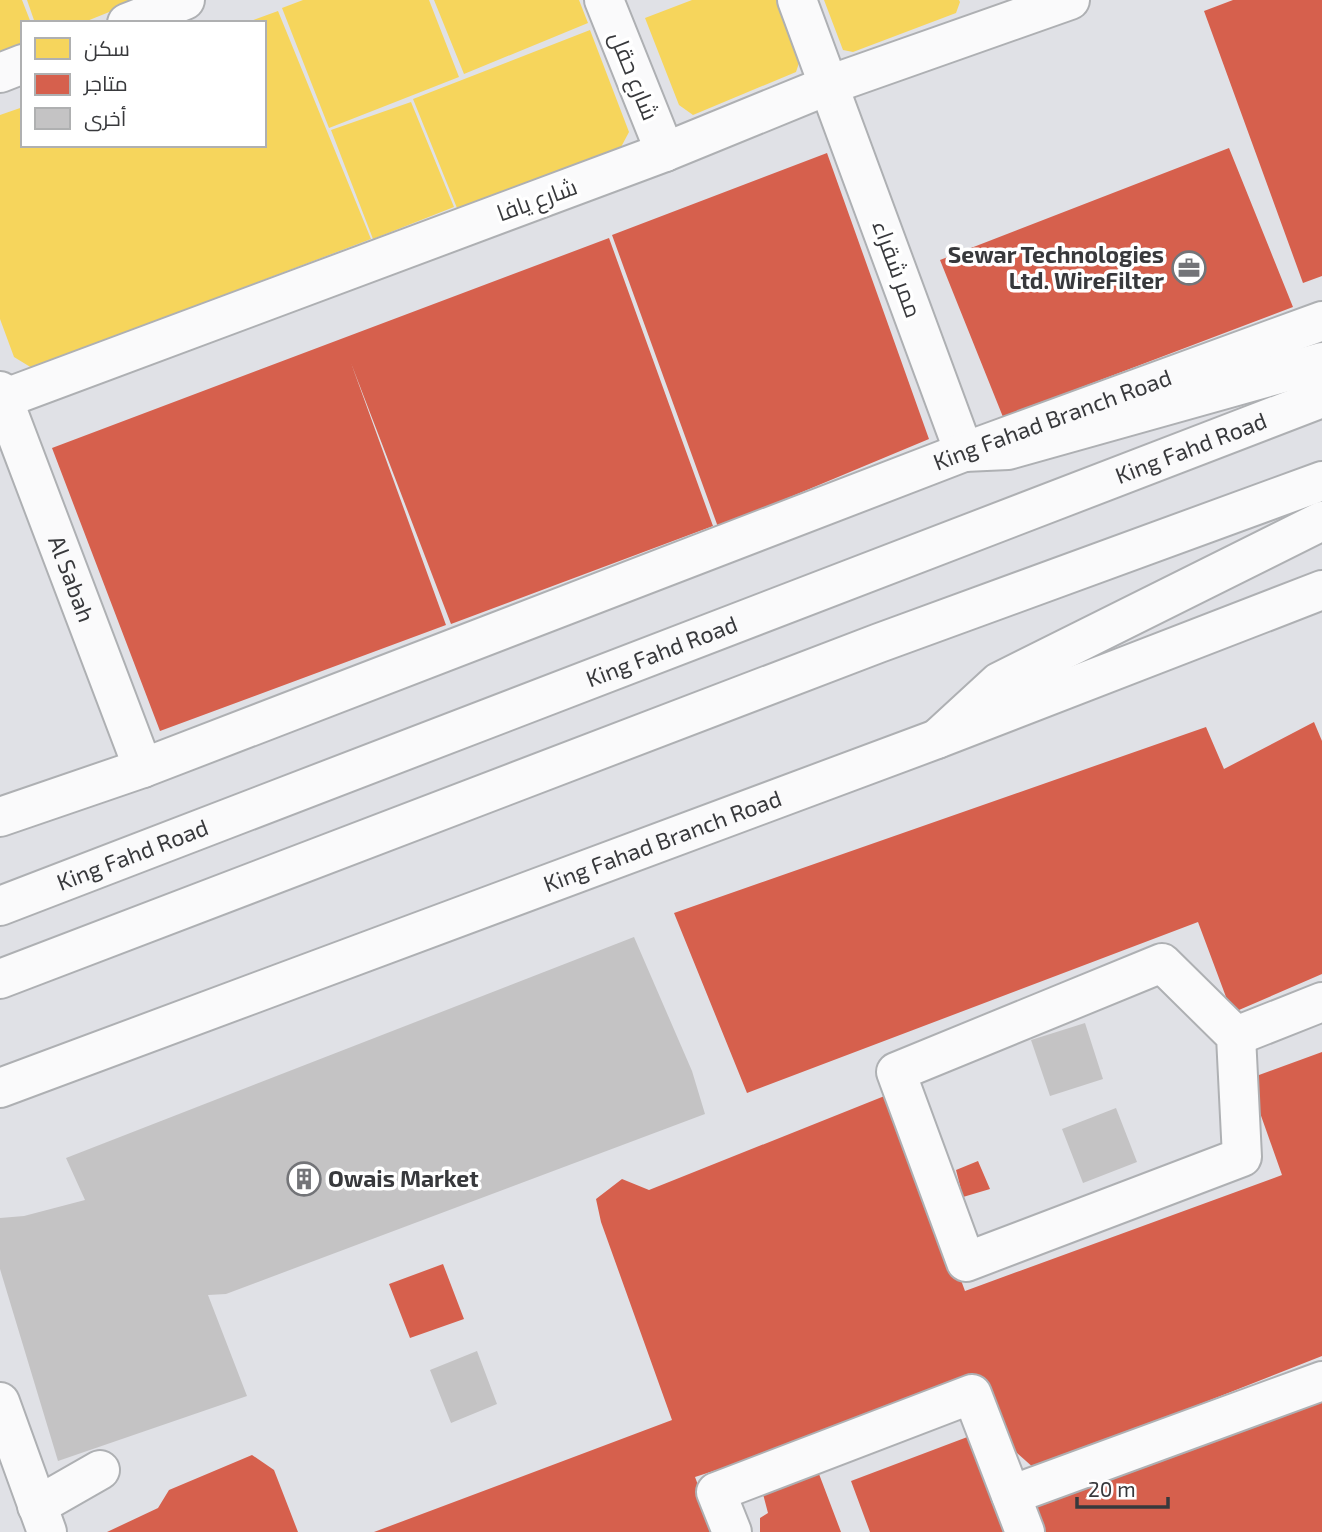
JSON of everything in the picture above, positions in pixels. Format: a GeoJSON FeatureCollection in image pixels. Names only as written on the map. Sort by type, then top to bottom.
{"type":"FeatureCollection","features":[{"type":"Feature","properties":{"kind":"main road"},"geometry":{"type":"LineString","coordinates":[[132,21],[185,0]]}},
{"type":"Feature","properties":{"kind":"main road","name":"شارع حقل"},"geometry":{"type":"LineString","coordinates":[[604,0],[665,152]]}},
{"type":"Feature","properties":{"kind":"main road","name":"ممر شقراء"},"geometry":{"type":"LineString","coordinates":[[797,0],[964,452]]}},
{"type":"Feature","properties":{"kind":"main road","name":"شارع يافا"},"geometry":{"type":"LineString","coordinates":[[2,395],[665,152],[999,12],[1070,0]]}},
{"type":"Feature","properties":{"kind":"main road"},"geometry":{"type":"LineString","coordinates":[[0,72],[21,65]]}},
{"type":"Feature","properties":{"kind":"main road","name":"King Fahad Branch Road"},"geometry":{"type":"LineString","coordinates":[[0,817],[143,768],[964,452],[1322,321]]}},
{"type":"Feature","properties":{"kind":"main road"},"geometry":{"type":"LineString","coordinates":[[964,452],[1007,450],[1322,362]]}},
{"type":"Feature","properties":{"kind":"main road","name":"Al Sabah"},"geometry":{"type":"LineString","coordinates":[[2,395],[143,768]]}},
{"type":"Feature","properties":{"kind":"main road","name":"King Fahd Road"},"geometry":{"type":"LineString","coordinates":[[0,906],[1322,398]]}},
{"type":"Feature","properties":{"kind":"main road"},"geometry":{"type":"LineString","coordinates":[[0,979],[879,643],[1322,481]]}},
{"type":"Feature","properties":{"kind":"main road"},"geometry":{"type":"LineString","coordinates":[[937,738],[999,682],[1322,521]]}},
{"type":"Feature","properties":{"kind":"main road","name":"King Fahad Branch Road"},"geometry":{"type":"LineString","coordinates":[[0,1088],[937,738],[1322,590]]}},
{"type":"Feature","properties":{"kind":"main road"},"geometry":{"type":"LineString","coordinates":[[1162,963],[1236,1036],[1242,1157],[966,1262],[896,1072],[1162,963]]}},
{"type":"Feature","properties":{"kind":"main road"},"geometry":{"type":"LineString","coordinates":[[1236,1036],[1322,1002]]}},
{"type":"Feature","properties":{"kind":"main road"},"geometry":{"type":"LineString","coordinates":[[1011,1495],[1322,1381]]}},
{"type":"Feature","properties":{"kind":"main road"},"geometry":{"type":"LineString","coordinates":[[732,1532],[716,1492],[972,1394],[1025,1532]]}},
{"type":"Feature","properties":{"kind":"main road"},"geometry":{"type":"LineString","coordinates":[[2,1411],[42,1519],[100,1471]]}},
{"type":"Feature","properties":{"kind":"building: سكن"},"geometry":{"type":"Polygon","coordinates":[[[0,0],[22,0],[30,21],[21,21],[21,44],[0,52],[0,0]]]}},
{"type":"Feature","properties":{"kind":"building: سكن"},"geometry":{"type":"Polygon","coordinates":[[[27,0],[139,0],[87,21],[34,21],[27,0]]]}},
{"type":"Feature","properties":{"kind":"building: سكن"},"geometry":{"type":"Polygon","coordinates":[[[303,0],[429,0],[459,77],[329,128],[282,8],[303,0]]]}},
{"type":"Feature","properties":{"kind":"building: سكن"},"geometry":{"type":"Polygon","coordinates":[[[434,0],[579,0],[588,23],[464,74],[434,0]]]}},
{"type":"Feature","properties":{"kind":"building: سكن"},"geometry":{"type":"Polygon","coordinates":[[[692,0],[777,0],[801,57],[796,72],[693,115],[679,105],[645,18],[692,0]]]}},
{"type":"Feature","properties":{"kind":"building: سكن"},"geometry":{"type":"Polygon","coordinates":[[[824,0],[960,2],[956,13],[853,52],[843,50],[824,0]]]}},
{"type":"Feature","properties":{"kind":"building: سكن"},"geometry":{"type":"Polygon","coordinates":[[[278,11],[371,239],[32,368],[14,357],[0,319],[0,115],[21,108],[21,147],[266,147],[266,21],[251,21],[278,11]]]}},
{"type":"Feature","properties":{"kind":"building: سكن"},"geometry":{"type":"Polygon","coordinates":[[[590,30],[629,132],[620,149],[459,213],[413,99],[590,30]]]}},
{"type":"Feature","properties":{"kind":"building: سكن"},"geometry":{"type":"Polygon","coordinates":[[[411,102],[454,207],[373,239],[331,130],[411,102]]]}},
{"type":"Feature","properties":{"kind":"building: متاجر"},"geometry":{"type":"Polygon","coordinates":[[[1233,0],[1322,0],[1322,276],[1303,283],[1204,11],[1233,0]]]}},
{"type":"Feature","properties":{"kind":"building: متاجر"},"geometry":{"type":"Polygon","coordinates":[[[1229,148],[1293,307],[1003,417],[940,260],[1229,148]]]}},
{"type":"Feature","properties":{"kind":"building: متاجر"},"geometry":{"type":"Polygon","coordinates":[[[827,153],[929,439],[718,527],[612,235],[827,153]]]}},
{"type":"Feature","properties":{"kind":"building: متاجر"},"geometry":{"type":"Polygon","coordinates":[[[609,238],[713,526],[451,624],[351,363],[446,625],[160,731],[52,448],[609,238]]]}},
{"type":"Feature","properties":{"kind":"building: متاجر"},"geometry":{"type":"Polygon","coordinates":[[[1314,722],[1322,741],[1322,974],[1232,1013],[1198,922],[747,1093],[674,913],[1206,727],[1224,769],[1314,722]]]}},
{"type":"Feature","properties":{"kind":"building: متاجر"},"geometry":{"type":"Polygon","coordinates":[[[1322,1052],[1322,1356],[1035,1469],[1017,1453],[1004,1435],[986,1382],[695,1477],[716,1532],[374,1532],[672,1420],[601,1222],[596,1199],[622,1179],[649,1190],[892,1093],[965,1291],[1282,1175],[1248,1079],[1322,1052]]]}},
{"type":"Feature","properties":{"kind":"building: متاجر"},"geometry":{"type":"Polygon","coordinates":[[[978,1161],[990,1189],[963,1197],[956,1170],[978,1161]]]}},
{"type":"Feature","properties":{"kind":"building: متاجر"},"geometry":{"type":"Polygon","coordinates":[[[443,1264],[464,1319],[410,1338],[389,1284],[443,1264]]]}},
{"type":"Feature","properties":{"kind":"building: متاجر"},"geometry":{"type":"Polygon","coordinates":[[[1322,1396],[1322,1532],[1038,1532],[1030,1508],[1322,1396]]]}},
{"type":"Feature","properties":{"kind":"building: متاجر"},"geometry":{"type":"Polygon","coordinates":[[[970,1436],[1006,1532],[870,1532],[851,1481],[970,1436]]]}},
{"type":"Feature","properties":{"kind":"building: متاجر"},"geometry":{"type":"Polygon","coordinates":[[[252,1455],[274,1470],[298,1532],[107,1532],[158,1508],[169,1490],[252,1455]]]}},
{"type":"Feature","properties":{"kind":"building: متاجر"},"geometry":{"type":"Polygon","coordinates":[[[819,1474],[841,1532],[760,1532],[760,1518],[768,1513],[763,1494],[819,1474]]]}},
{"type":"Feature","properties":{"kind":"building: أخرى","name":"Owais Market"},"geometry":{"type":"Polygon","coordinates":[[[634,937],[692,1071],[705,1114],[226,1294],[208,1295],[247,1396],[58,1461],[0,1269],[0,1218],[24,1216],[85,1200],[66,1158],[634,937]]]}},
{"type":"Feature","properties":{"kind":"building: أخرى"},"geometry":{"type":"Polygon","coordinates":[[[1085,1023],[1103,1079],[1050,1096],[1031,1040],[1085,1023]]]}},
{"type":"Feature","properties":{"kind":"building: أخرى"},"geometry":{"type":"Polygon","coordinates":[[[1116,1108],[1137,1162],[1083,1183],[1062,1129],[1116,1108]]]}},
{"type":"Feature","properties":{"kind":"building: أخرى"},"geometry":{"type":"Polygon","coordinates":[[[477,1351],[497,1404],[451,1423],[430,1370],[477,1351]]]}},
{"type":"Feature","properties":{"kind":"place","name":"Sewar Technologies Ltd. WireFilter"},"geometry":{"type":"Point","coordinates":[1189,268]}},
{"type":"Feature","properties":{"kind":"place","name":"Owais Market"},"geometry":{"type":"Point","coordinates":[304,1179]}}]}
